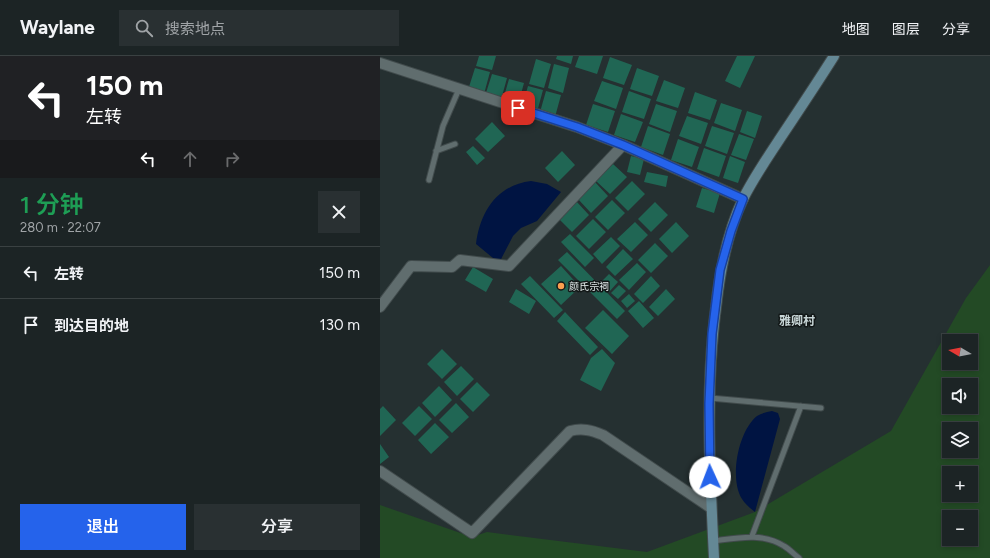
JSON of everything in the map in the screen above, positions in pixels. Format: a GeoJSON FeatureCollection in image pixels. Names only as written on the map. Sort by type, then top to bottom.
{"type":"FeatureCollection","features":[{"type":"Feature","properties":{"kind":"main road"},"geometry":{"type":"LineString","coordinates":[[714,558],[709,445],[712,334],[720,270],[731,231],[743,199],[759,171],[834,56]]}},
{"type":"Feature","properties":{"kind":"street"},"geometry":{"type":"LineString","coordinates":[[380,63],[577,127],[623,145],[743,199]]}},
{"type":"Feature","properties":{"kind":"street"},"geometry":{"type":"LineString","coordinates":[[380,307],[411,266],[452,267],[460,260],[509,266],[623,145]]}},
{"type":"Feature","properties":{"kind":"street"},"geometry":{"type":"LineString","coordinates":[[380,471],[472,533],[570,431],[578,429],[590,430],[602,435],[711,508]]}},
{"type":"Feature","properties":{"kind":"lane"},"geometry":{"type":"LineString","coordinates":[[429,180],[443,126],[459,89]]}},
{"type":"Feature","properties":{"kind":"lane"},"geometry":{"type":"LineString","coordinates":[[436,152],[455,144]]}},
{"type":"Feature","properties":{"kind":"lane"},"geometry":{"type":"LineString","coordinates":[[710,398],[821,408]]}},
{"type":"Feature","properties":{"kind":"lane"},"geometry":{"type":"LineString","coordinates":[[752,536],[801,406]]}},
{"type":"Feature","properties":{"kind":"lane"},"geometry":{"type":"LineString","coordinates":[[713,541],[752,536],[769,539],[785,546],[798,558]]}},
{"type":"Feature","properties":{"kind":"green space"},"geometry":{"type":"Polygon","coordinates":[[[990,265],[990,558],[380,558],[380,505],[472,537],[487,532],[647,552],[755,512],[891,431],[942,341],[942,370],[978,370],[978,334],[946,334],[966,298],[990,265]]]}},
{"type":"Feature","properties":{"kind":"water"},"geometry":{"type":"Polygon","coordinates":[[[531,181],[547,184],[561,192],[537,221],[521,228],[513,236],[499,263],[476,244],[482,221],[492,202],[500,194],[509,188],[531,181]]]}},
{"type":"Feature","properties":{"kind":"water"},"geometry":{"type":"Polygon","coordinates":[[[772,411],[778,413],[780,419],[755,512],[743,501],[738,490],[736,468],[740,444],[750,423],[757,416],[772,411]]]}},
{"type":"Feature","properties":{"kind":"building"},"geometry":{"type":"Polygon","coordinates":[[[479,56],[496,56],[492,70],[476,66],[479,56]]]}},
{"type":"Feature","properties":{"kind":"building"},"geometry":{"type":"Polygon","coordinates":[[[557,56],[573,56],[571,64],[556,59],[557,56]]]}},
{"type":"Feature","properties":{"kind":"building"},"geometry":{"type":"Polygon","coordinates":[[[579,56],[603,56],[597,74],[575,67],[579,56]]]}},
{"type":"Feature","properties":{"kind":"building"},"geometry":{"type":"Polygon","coordinates":[[[737,56],[755,56],[740,88],[725,81],[737,56]]]}},
{"type":"Feature","properties":{"kind":"building"},"geometry":{"type":"Polygon","coordinates":[[[610,57],[632,65],[624,85],[603,78],[610,57]]]}},
{"type":"Feature","properties":{"kind":"building"},"geometry":{"type":"Polygon","coordinates":[[[536,59],[551,64],[544,88],[529,84],[536,59]]]}},
{"type":"Feature","properties":{"kind":"building"},"geometry":{"type":"Polygon","coordinates":[[[554,64],[569,68],[563,93],[548,88],[554,64]]]}},
{"type":"Feature","properties":{"kind":"building"},"geometry":{"type":"Polygon","coordinates":[[[475,68],[490,72],[484,94],[468,90],[475,68]]]}},
{"type":"Feature","properties":{"kind":"building"},"geometry":{"type":"Polygon","coordinates":[[[637,68],[659,76],[652,96],[630,89],[637,68]]]}},
{"type":"Feature","properties":{"kind":"building"},"geometry":{"type":"Polygon","coordinates":[[[492,74],[507,78],[501,100],[485,96],[492,74]]]}},
{"type":"Feature","properties":{"kind":"building"},"geometry":{"type":"Polygon","coordinates":[[[509,79],[524,83],[518,105],[503,100],[509,79]]]}},
{"type":"Feature","properties":{"kind":"building"},"geometry":{"type":"Polygon","coordinates":[[[664,80],[685,88],[678,108],[656,101],[664,80]]]}},
{"type":"Feature","properties":{"kind":"building"},"geometry":{"type":"Polygon","coordinates":[[[602,81],[623,88],[616,109],[594,101],[602,81]]]}},
{"type":"Feature","properties":{"kind":"building"},"geometry":{"type":"Polygon","coordinates":[[[528,86],[543,90],[537,112],[522,107],[528,86]]]}},
{"type":"Feature","properties":{"kind":"building"},"geometry":{"type":"Polygon","coordinates":[[[546,91],[561,95],[555,117],[540,112],[546,91]]]}},
{"type":"Feature","properties":{"kind":"building"},"geometry":{"type":"Polygon","coordinates":[[[629,91],[651,99],[644,119],[622,112],[629,91]]]}},
{"type":"Feature","properties":{"kind":"building"},"geometry":{"type":"Polygon","coordinates":[[[695,92],[717,100],[710,120],[688,113],[695,92]]]}},
{"type":"Feature","properties":{"kind":"building"},"geometry":{"type":"Polygon","coordinates":[[[721,103],[742,110],[735,131],[714,123],[721,103]]]}},
{"type":"Feature","properties":{"kind":"building"},"geometry":{"type":"Polygon","coordinates":[[[593,104],[615,111],[608,132],[586,125],[593,104]]]}},
{"type":"Feature","properties":{"kind":"building"},"geometry":{"type":"Polygon","coordinates":[[[656,104],[677,111],[670,132],[649,124],[656,104]]]}},
{"type":"Feature","properties":{"kind":"building"},"geometry":{"type":"Polygon","coordinates":[[[747,111],[762,116],[755,138],[740,132],[747,111]]]}},
{"type":"Feature","properties":{"kind":"building"},"geometry":{"type":"Polygon","coordinates":[[[621,114],[643,122],[635,142],[614,135],[621,114]]]}},
{"type":"Feature","properties":{"kind":"building"},"geometry":{"type":"Polygon","coordinates":[[[687,116],[708,123],[701,144],[679,136],[687,116]]]}},
{"type":"Feature","properties":{"kind":"building"},"geometry":{"type":"Polygon","coordinates":[[[492,122],[505,136],[488,152],[475,139],[492,122]]]}},
{"type":"Feature","properties":{"kind":"building"},"geometry":{"type":"Polygon","coordinates":[[[648,126],[670,134],[663,155],[641,147],[648,126]]]}},
{"type":"Feature","properties":{"kind":"building"},"geometry":{"type":"Polygon","coordinates":[[[712,126],[734,133],[727,154],[705,146],[712,126]]]}},
{"type":"Feature","properties":{"kind":"building"},"geometry":{"type":"Polygon","coordinates":[[[739,134],[754,139],[746,160],[731,155],[739,134]]]}},
{"type":"Feature","properties":{"kind":"building"},"geometry":{"type":"Polygon","coordinates":[[[678,139],[699,147],[692,167],[671,160],[678,139]]]}},
{"type":"Feature","properties":{"kind":"building"},"geometry":{"type":"Polygon","coordinates":[[[473,146],[485,158],[477,165],[466,152],[473,146]]]}},
{"type":"Feature","properties":{"kind":"building"},"geometry":{"type":"Polygon","coordinates":[[[704,148],[726,156],[719,177],[697,169],[704,148]]]}},
{"type":"Feature","properties":{"kind":"building"},"geometry":{"type":"Polygon","coordinates":[[[562,151],[575,165],[558,182],[545,168],[562,151]]]}},
{"type":"Feature","properties":{"kind":"building"},"geometry":{"type":"Polygon","coordinates":[[[631,156],[644,159],[640,175],[627,172],[631,156]]]}},
{"type":"Feature","properties":{"kind":"building"},"geometry":{"type":"Polygon","coordinates":[[[730,156],[745,162],[738,183],[723,178],[730,156]]]}},
{"type":"Feature","properties":{"kind":"building"},"geometry":{"type":"Polygon","coordinates":[[[613,164],[627,177],[610,194],[596,181],[613,164]]]}},
{"type":"Feature","properties":{"kind":"building"},"geometry":{"type":"Polygon","coordinates":[[[647,172],[668,176],[666,187],[644,182],[647,172]]]}},
{"type":"Feature","properties":{"kind":"building"},"geometry":{"type":"Polygon","coordinates":[[[632,181],[645,194],[628,211],[615,198],[632,181]]]}},
{"type":"Feature","properties":{"kind":"building"},"geometry":{"type":"Polygon","coordinates":[[[595,182],[608,196],[591,213],[578,199],[595,182]]]}},
{"type":"Feature","properties":{"kind":"building"},"geometry":{"type":"Polygon","coordinates":[[[702,188],[720,193],[714,213],[696,207],[702,188]]]}},
{"type":"Feature","properties":{"kind":"building"},"geometry":{"type":"Polygon","coordinates":[[[612,200],[625,213],[608,230],[595,217],[612,200]]]}},
{"type":"Feature","properties":{"kind":"building"},"geometry":{"type":"Polygon","coordinates":[[[576,201],[589,215],[572,232],[559,219],[576,201]]]}},
{"type":"Feature","properties":{"kind":"building"},"geometry":{"type":"Polygon","coordinates":[[[655,202],[668,215],[651,232],[638,219],[655,202]]]}},
{"type":"Feature","properties":{"kind":"building"},"geometry":{"type":"Polygon","coordinates":[[[593,219],[606,232],[589,249],[576,236],[593,219]]]}},
{"type":"Feature","properties":{"kind":"building"},"geometry":{"type":"Polygon","coordinates":[[[635,222],[648,235],[631,252],[617,239],[635,222]]]}},
{"type":"Feature","properties":{"kind":"building"},"geometry":{"type":"Polygon","coordinates":[[[676,222],[689,236],[672,253],[659,239],[676,222]]]}},
{"type":"Feature","properties":{"kind":"building"},"geometry":{"type":"Polygon","coordinates":[[[570,234],[594,258],[585,267],[561,242],[570,234]]]}},
{"type":"Feature","properties":{"kind":"building"},"geometry":{"type":"Polygon","coordinates":[[[611,237],[620,246],[602,264],[593,254],[611,237]]]}},
{"type":"Feature","properties":{"kind":"building"},"geometry":{"type":"Polygon","coordinates":[[[655,243],[668,256],[651,273],[638,260],[655,243]]]}},
{"type":"Feature","properties":{"kind":"building"},"geometry":{"type":"Polygon","coordinates":[[[623,249],[633,259],[615,276],[606,267],[623,249]]]}},
{"type":"Feature","properties":{"kind":"building"},"geometry":{"type":"Polygon","coordinates":[[[567,252],[625,311],[617,319],[558,260],[567,252]]]}},
{"type":"Feature","properties":{"kind":"building"},"geometry":{"type":"Polygon","coordinates":[[[637,263],[646,272],[629,290],[619,280],[637,263]]]}},
{"type":"Feature","properties":{"kind":"building","name":"颜氏宗祠"},"geometry":{"type":"Polygon","coordinates":[[[561,266],[580,287],[561,305],[541,284],[561,266]]]}},
{"type":"Feature","properties":{"kind":"building"},"geometry":{"type":"Polygon","coordinates":[[[473,267],[493,279],[486,292],[465,280],[473,267]]]}},
{"type":"Feature","properties":{"kind":"building"},"geometry":{"type":"Polygon","coordinates":[[[609,274],[618,282],[609,292],[600,283],[609,274]]]}},
{"type":"Feature","properties":{"kind":"building"},"geometry":{"type":"Polygon","coordinates":[[[530,276],[563,310],[554,318],[521,284],[530,276]]]}},
{"type":"Feature","properties":{"kind":"building"},"geometry":{"type":"Polygon","coordinates":[[[651,276],[660,286],[643,303],[634,294],[651,276]]]}},
{"type":"Feature","properties":{"kind":"building"},"geometry":{"type":"Polygon","coordinates":[[[619,285],[626,291],[618,299],[611,293],[619,285]]]}},
{"type":"Feature","properties":{"kind":"building"},"geometry":{"type":"Polygon","coordinates":[[[516,289],[536,301],[529,314],[509,302],[516,289]]]}},
{"type":"Feature","properties":{"kind":"building"},"geometry":{"type":"Polygon","coordinates":[[[666,289],[675,299],[658,316],[649,307],[666,289]]]}},
{"type":"Feature","properties":{"kind":"building"},"geometry":{"type":"Polygon","coordinates":[[[629,294],[635,301],[627,308],[621,301],[629,294]]]}},
{"type":"Feature","properties":{"kind":"building"},"geometry":{"type":"Polygon","coordinates":[[[639,301],[654,318],[643,328],[628,311],[639,301]]]}},
{"type":"Feature","properties":{"kind":"building"},"geometry":{"type":"Polygon","coordinates":[[[603,310],[629,336],[612,354],[585,328],[603,310]]]}},
{"type":"Feature","properties":{"kind":"building"},"geometry":{"type":"Polygon","coordinates":[[[565,312],[598,347],[590,355],[557,321],[565,312]]]}},
{"type":"Feature","properties":{"kind":"building"},"geometry":{"type":"Polygon","coordinates":[[[442,349],[457,364],[442,379],[427,364],[442,349]]]}},
{"type":"Feature","properties":{"kind":"building"},"geometry":{"type":"Polygon","coordinates":[[[602,349],[615,363],[601,391],[580,380],[591,358],[602,349]]]}},
{"type":"Feature","properties":{"kind":"building"},"geometry":{"type":"Polygon","coordinates":[[[461,366],[474,379],[457,396],[444,382],[461,366]]]}},
{"type":"Feature","properties":{"kind":"building"},"geometry":{"type":"Polygon","coordinates":[[[477,382],[490,395],[473,412],[460,399],[477,382]]]}},
{"type":"Feature","properties":{"kind":"building"},"geometry":{"type":"Polygon","coordinates":[[[439,386],[452,400],[435,417],[422,403],[439,386]]]}},
{"type":"Feature","properties":{"kind":"building"},"geometry":{"type":"Polygon","coordinates":[[[456,403],[469,417],[452,433],[439,420],[456,403]]]}},
{"type":"Feature","properties":{"kind":"building"},"geometry":{"type":"Polygon","coordinates":[[[383,406],[396,420],[380,436],[380,409],[383,406]]]}},
{"type":"Feature","properties":{"kind":"building"},"geometry":{"type":"Polygon","coordinates":[[[419,406],[432,419],[415,436],[402,423],[419,406]]]}},
{"type":"Feature","properties":{"kind":"building"},"geometry":{"type":"Polygon","coordinates":[[[435,423],[449,437],[431,454],[418,440],[435,423]]]}},
{"type":"Feature","properties":{"kind":"building"},"geometry":{"type":"Polygon","coordinates":[[[380,444],[389,457],[380,464],[380,444]]]}},
{"type":"Feature","properties":{"kind":"place","name":"颜氏宗祠"},"geometry":{"type":"Point","coordinates":[561,286]}},
{"type":"Feature","properties":{"kind":"district","name":"雅卿村"},"geometry":{"type":"Point","coordinates":[797,321]}},
{"type":"Feature","properties":{"kind":"route"},"geometry":{"type":"LineString","coordinates":[[518,108],[577,127],[623,145],[743,199],[731,231],[720,270],[712,334],[709,404],[710,477]]}}]}
